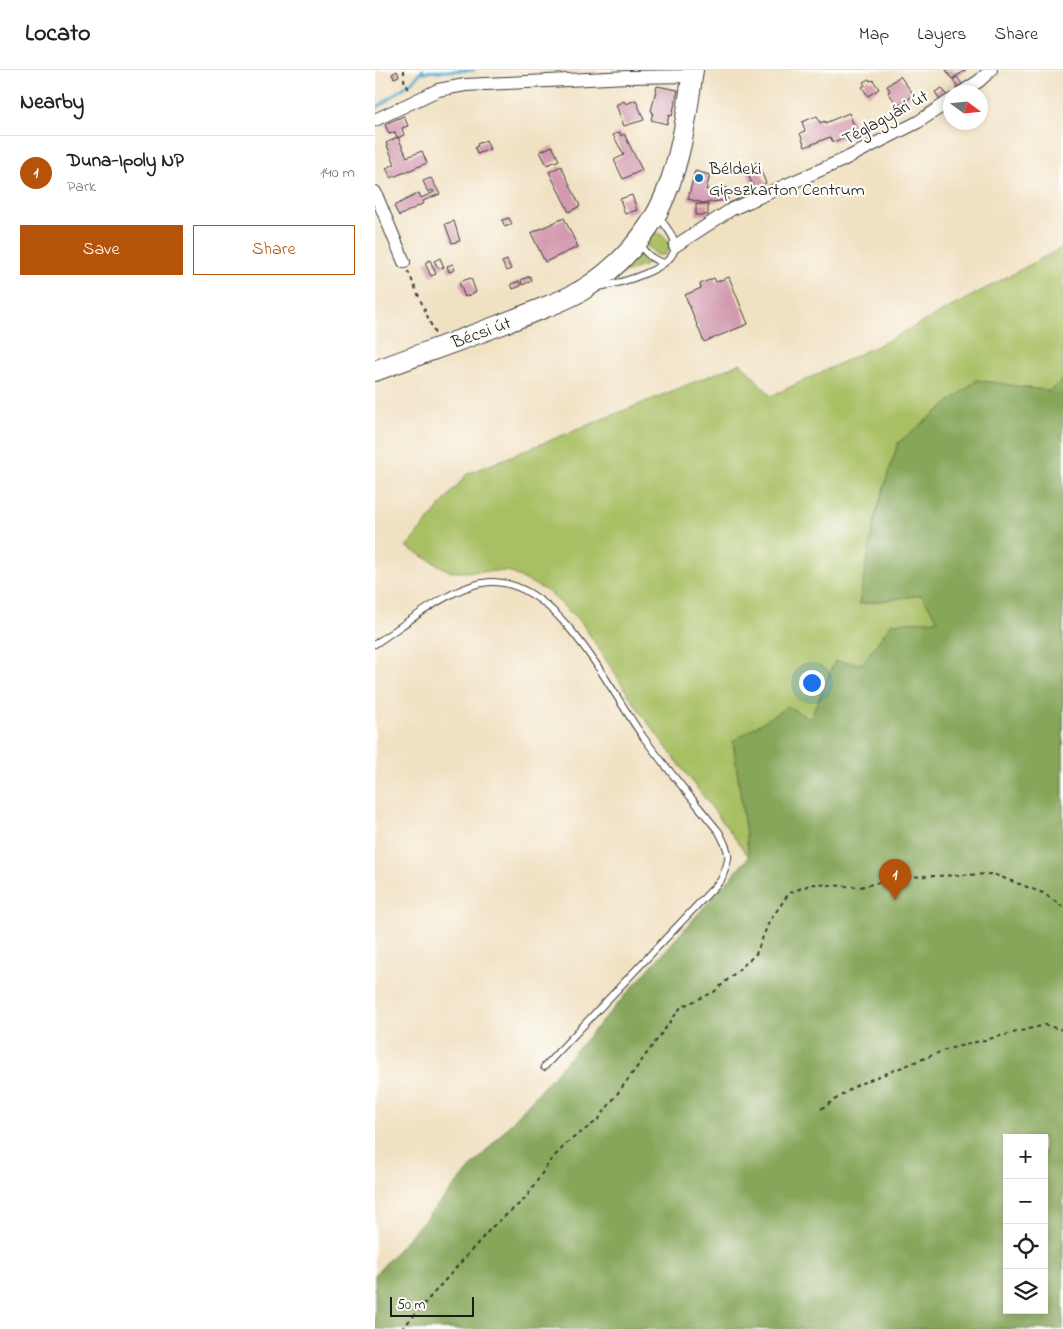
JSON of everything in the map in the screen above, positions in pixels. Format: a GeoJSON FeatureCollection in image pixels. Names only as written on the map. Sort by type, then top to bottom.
{"type":"FeatureCollection","features":[{"type":"Feature","properties":{"kind":"main road"},"geometry":{"type":"LineString","coordinates":[[638,241],[657,219],[681,150],[692,73]]}},
{"type":"Feature","properties":{"kind":"main road","name":"Bécsi út"},"geometry":{"type":"LineString","coordinates":[[375,371],[512,320],[585,289],[614,265],[638,241]]}},
{"type":"Feature","properties":{"kind":"street"},"geometry":{"type":"LineString","coordinates":[[974,85],[991,70]]}},
{"type":"Feature","properties":{"kind":"street"},"geometry":{"type":"LineString","coordinates":[[375,120],[438,90],[465,85],[692,73]]}},
{"type":"Feature","properties":{"kind":"street","name":"Téglagyári út"},"geometry":{"type":"LineString","coordinates":[[675,246],[732,209],[843,160],[918,122],[943,105]]}},
{"type":"Feature","properties":{"kind":"street"},"geometry":{"type":"LineString","coordinates":[[375,192],[404,262]]}},
{"type":"Feature","properties":{"kind":"lane"},"geometry":{"type":"LineString","coordinates":[[585,289],[608,286],[630,279],[651,271],[664,263],[673,253],[674,239],[657,219]]}},
{"type":"Feature","properties":{"kind":"lane"},"geometry":{"type":"LineString","coordinates":[[638,241],[641,248],[648,255],[656,261],[664,263]]}},
{"type":"Feature","properties":{"kind":"lane"},"geometry":{"type":"LineString","coordinates":[[375,644],[447,596],[473,585],[495,582],[518,587],[544,602],[573,631],[644,737],[719,832],[727,847],[729,861],[721,880],[545,1067]]}},
{"type":"Feature","properties":{"kind":"path"},"geometry":{"type":"LineString","coordinates":[[404,70],[404,80],[409,91]]}},
{"type":"Feature","properties":{"kind":"path"},"geometry":{"type":"LineString","coordinates":[[404,262],[440,346]]}},
{"type":"Feature","properties":{"kind":"path"},"geometry":{"type":"LineString","coordinates":[[403,1329],[491,1227],[526,1198],[550,1161],[568,1142],[598,1120],[681,1007],[715,992],[755,954],[769,922],[789,893],[812,884],[860,887],[903,877],[993,874],[1043,893],[1063,907]]}},
{"type":"Feature","properties":{"kind":"path"},"geometry":{"type":"LineString","coordinates":[[821,1109],[857,1085],[948,1048],[1045,1025],[1063,1030]]}},
{"type":"Feature","properties":{"kind":"green space"},"geometry":{"type":"Polygon","coordinates":[[[655,232],[664,236],[669,243],[669,250],[664,255],[657,255],[647,246],[646,240],[655,232]]]}},
{"type":"Feature","properties":{"kind":"green space"},"geometry":{"type":"Polygon","coordinates":[[[1063,247],[1063,380],[1049,391],[977,380],[898,443],[876,513],[859,604],[921,595],[1063,562],[1063,1329],[380,1329],[786,832],[892,623],[862,664],[835,661],[810,719],[733,741],[749,857],[642,715],[581,622],[547,591],[508,571],[451,572],[406,547],[467,474],[741,363],[771,396],[893,338],[1063,247]]]}},
{"type":"Feature","properties":{"kind":"green space"},"geometry":{"type":"Polygon","coordinates":[[[639,250],[641,255],[650,263],[616,277],[639,250]]]}},
{"type":"Feature","properties":{"kind":"green space"},"geometry":{"type":"Polygon","coordinates":[[[977,380],[1049,391],[1063,380],[1063,1329],[375,1329],[375,1275],[749,857],[733,741],[788,706],[810,719],[835,661],[862,664],[892,623],[938,620],[921,595],[859,604],[876,513],[898,443],[977,380]]]}},
{"type":"Feature","properties":{"kind":"building"},"geometry":{"type":"Polygon","coordinates":[[[946,70],[966,70],[952,79],[946,70]]]}},
{"type":"Feature","properties":{"kind":"building"},"geometry":{"type":"Polygon","coordinates":[[[397,71],[399,76],[394,78],[392,74],[397,71]]]}},
{"type":"Feature","properties":{"kind":"building"},"geometry":{"type":"Polygon","coordinates":[[[900,76],[914,95],[898,106],[888,92],[890,91],[887,86],[900,76]]]}},
{"type":"Feature","properties":{"kind":"building"},"geometry":{"type":"Polygon","coordinates":[[[957,77],[963,85],[956,85],[953,80],[957,77]]]}},
{"type":"Feature","properties":{"kind":"building"},"geometry":{"type":"Polygon","coordinates":[[[869,79],[870,81],[873,80],[879,89],[868,96],[862,87],[865,85],[863,82],[869,79]]]}},
{"type":"Feature","properties":{"kind":"building"},"geometry":{"type":"Polygon","coordinates":[[[657,86],[678,90],[672,116],[669,115],[667,124],[651,120],[653,112],[651,111],[657,86]]]}},
{"type":"Feature","properties":{"kind":"building"},"geometry":{"type":"Polygon","coordinates":[[[942,88],[943,101],[941,102],[935,92],[942,88]]]}},
{"type":"Feature","properties":{"kind":"building"},"geometry":{"type":"Polygon","coordinates":[[[636,100],[644,120],[624,126],[616,105],[624,101],[626,104],[636,100]]]}},
{"type":"Feature","properties":{"kind":"building"},"geometry":{"type":"Polygon","coordinates":[[[849,113],[857,133],[833,142],[830,137],[805,147],[800,133],[805,131],[802,122],[817,116],[820,123],[825,121],[825,123],[849,113]]]}},
{"type":"Feature","properties":{"kind":"building"},"geometry":{"type":"Polygon","coordinates":[[[404,116],[408,126],[402,128],[404,135],[397,138],[395,132],[389,134],[385,124],[404,116]]]}},
{"type":"Feature","properties":{"kind":"building"},"geometry":{"type":"Polygon","coordinates":[[[620,132],[621,136],[624,134],[642,170],[623,179],[614,160],[624,155],[613,135],[620,132]]]}},
{"type":"Feature","properties":{"kind":"building"},"geometry":{"type":"Polygon","coordinates":[[[398,137],[407,157],[422,151],[427,163],[391,178],[386,168],[395,164],[386,143],[398,137]]]}},
{"type":"Feature","properties":{"kind":"building"},"geometry":{"type":"Polygon","coordinates":[[[486,140],[490,149],[477,154],[475,147],[486,140]]]}},
{"type":"Feature","properties":{"kind":"building"},"geometry":{"type":"Polygon","coordinates":[[[552,146],[559,160],[547,165],[540,152],[552,146]]]}},
{"type":"Feature","properties":{"kind":"building"},"geometry":{"type":"Polygon","coordinates":[[[757,162],[766,183],[754,189],[745,167],[757,162]]]}},
{"type":"Feature","properties":{"kind":"building"},"geometry":{"type":"Polygon","coordinates":[[[561,166],[580,206],[569,212],[549,172],[561,166]]]}},
{"type":"Feature","properties":{"kind":"building"},"geometry":{"type":"Polygon","coordinates":[[[695,171],[710,175],[706,190],[726,187],[728,200],[703,203],[688,199],[695,171]]]}},
{"type":"Feature","properties":{"kind":"building"},"geometry":{"type":"Polygon","coordinates":[[[431,178],[440,194],[423,201],[424,203],[399,216],[394,206],[419,193],[421,198],[434,192],[433,190],[428,192],[423,181],[431,178]]]}},
{"type":"Feature","properties":{"kind":"building"},"geometry":{"type":"Polygon","coordinates":[[[632,195],[637,210],[625,214],[620,199],[632,195]]]}},
{"type":"Feature","properties":{"kind":"building"},"geometry":{"type":"Polygon","coordinates":[[[696,204],[708,204],[708,215],[696,215],[696,204]]]}},
{"type":"Feature","properties":{"kind":"building"},"geometry":{"type":"Polygon","coordinates":[[[509,218],[512,224],[505,227],[502,220],[509,218]]]}},
{"type":"Feature","properties":{"kind":"building"},"geometry":{"type":"Polygon","coordinates":[[[564,218],[578,247],[545,262],[531,233],[564,218]]]}},
{"type":"Feature","properties":{"kind":"building"},"geometry":{"type":"Polygon","coordinates":[[[454,221],[460,241],[452,243],[445,224],[454,221]]]}},
{"type":"Feature","properties":{"kind":"building"},"geometry":{"type":"Polygon","coordinates":[[[440,258],[444,267],[439,269],[434,261],[440,258]]]}},
{"type":"Feature","properties":{"kind":"building"},"geometry":{"type":"Polygon","coordinates":[[[430,260],[436,274],[431,276],[425,263],[430,260]]]}},
{"type":"Feature","properties":{"kind":"building"},"geometry":{"type":"Polygon","coordinates":[[[507,260],[511,269],[506,271],[502,262],[507,260]]]}},
{"type":"Feature","properties":{"kind":"building"},"geometry":{"type":"Polygon","coordinates":[[[453,264],[455,270],[449,272],[447,266],[453,264]]]}},
{"type":"Feature","properties":{"kind":"building"},"geometry":{"type":"Polygon","coordinates":[[[530,276],[532,281],[522,285],[521,280],[530,276]]]}},
{"type":"Feature","properties":{"kind":"building"},"geometry":{"type":"Polygon","coordinates":[[[729,277],[748,324],[704,342],[685,295],[701,288],[700,284],[714,278],[716,282],[729,277]]]}},
{"type":"Feature","properties":{"kind":"building"},"geometry":{"type":"Polygon","coordinates":[[[471,278],[476,292],[465,297],[459,282],[471,278]]]}},
{"type":"Feature","properties":{"kind":"building"},"geometry":{"type":"Polygon","coordinates":[[[519,281],[521,286],[513,289],[511,284],[519,281]]]}},
{"type":"Feature","properties":{"kind":"waterway"},"geometry":{"type":"LineString","coordinates":[[375,109],[413,81],[423,70]]}},
{"type":"Feature","properties":{"kind":"waterway"},"geometry":{"type":"LineString","coordinates":[[421,72],[474,70]]}},
{"type":"Feature","properties":{"kind":"place","name":"Béldeki Gipszkarton Centrum"},"geometry":{"type":"Point","coordinates":[699,178]}},
{"type":"Feature","properties":{"kind":"place","name":"Duna-Ipoly NP"},"geometry":{"type":"Point","coordinates":[895,900]}}]}
